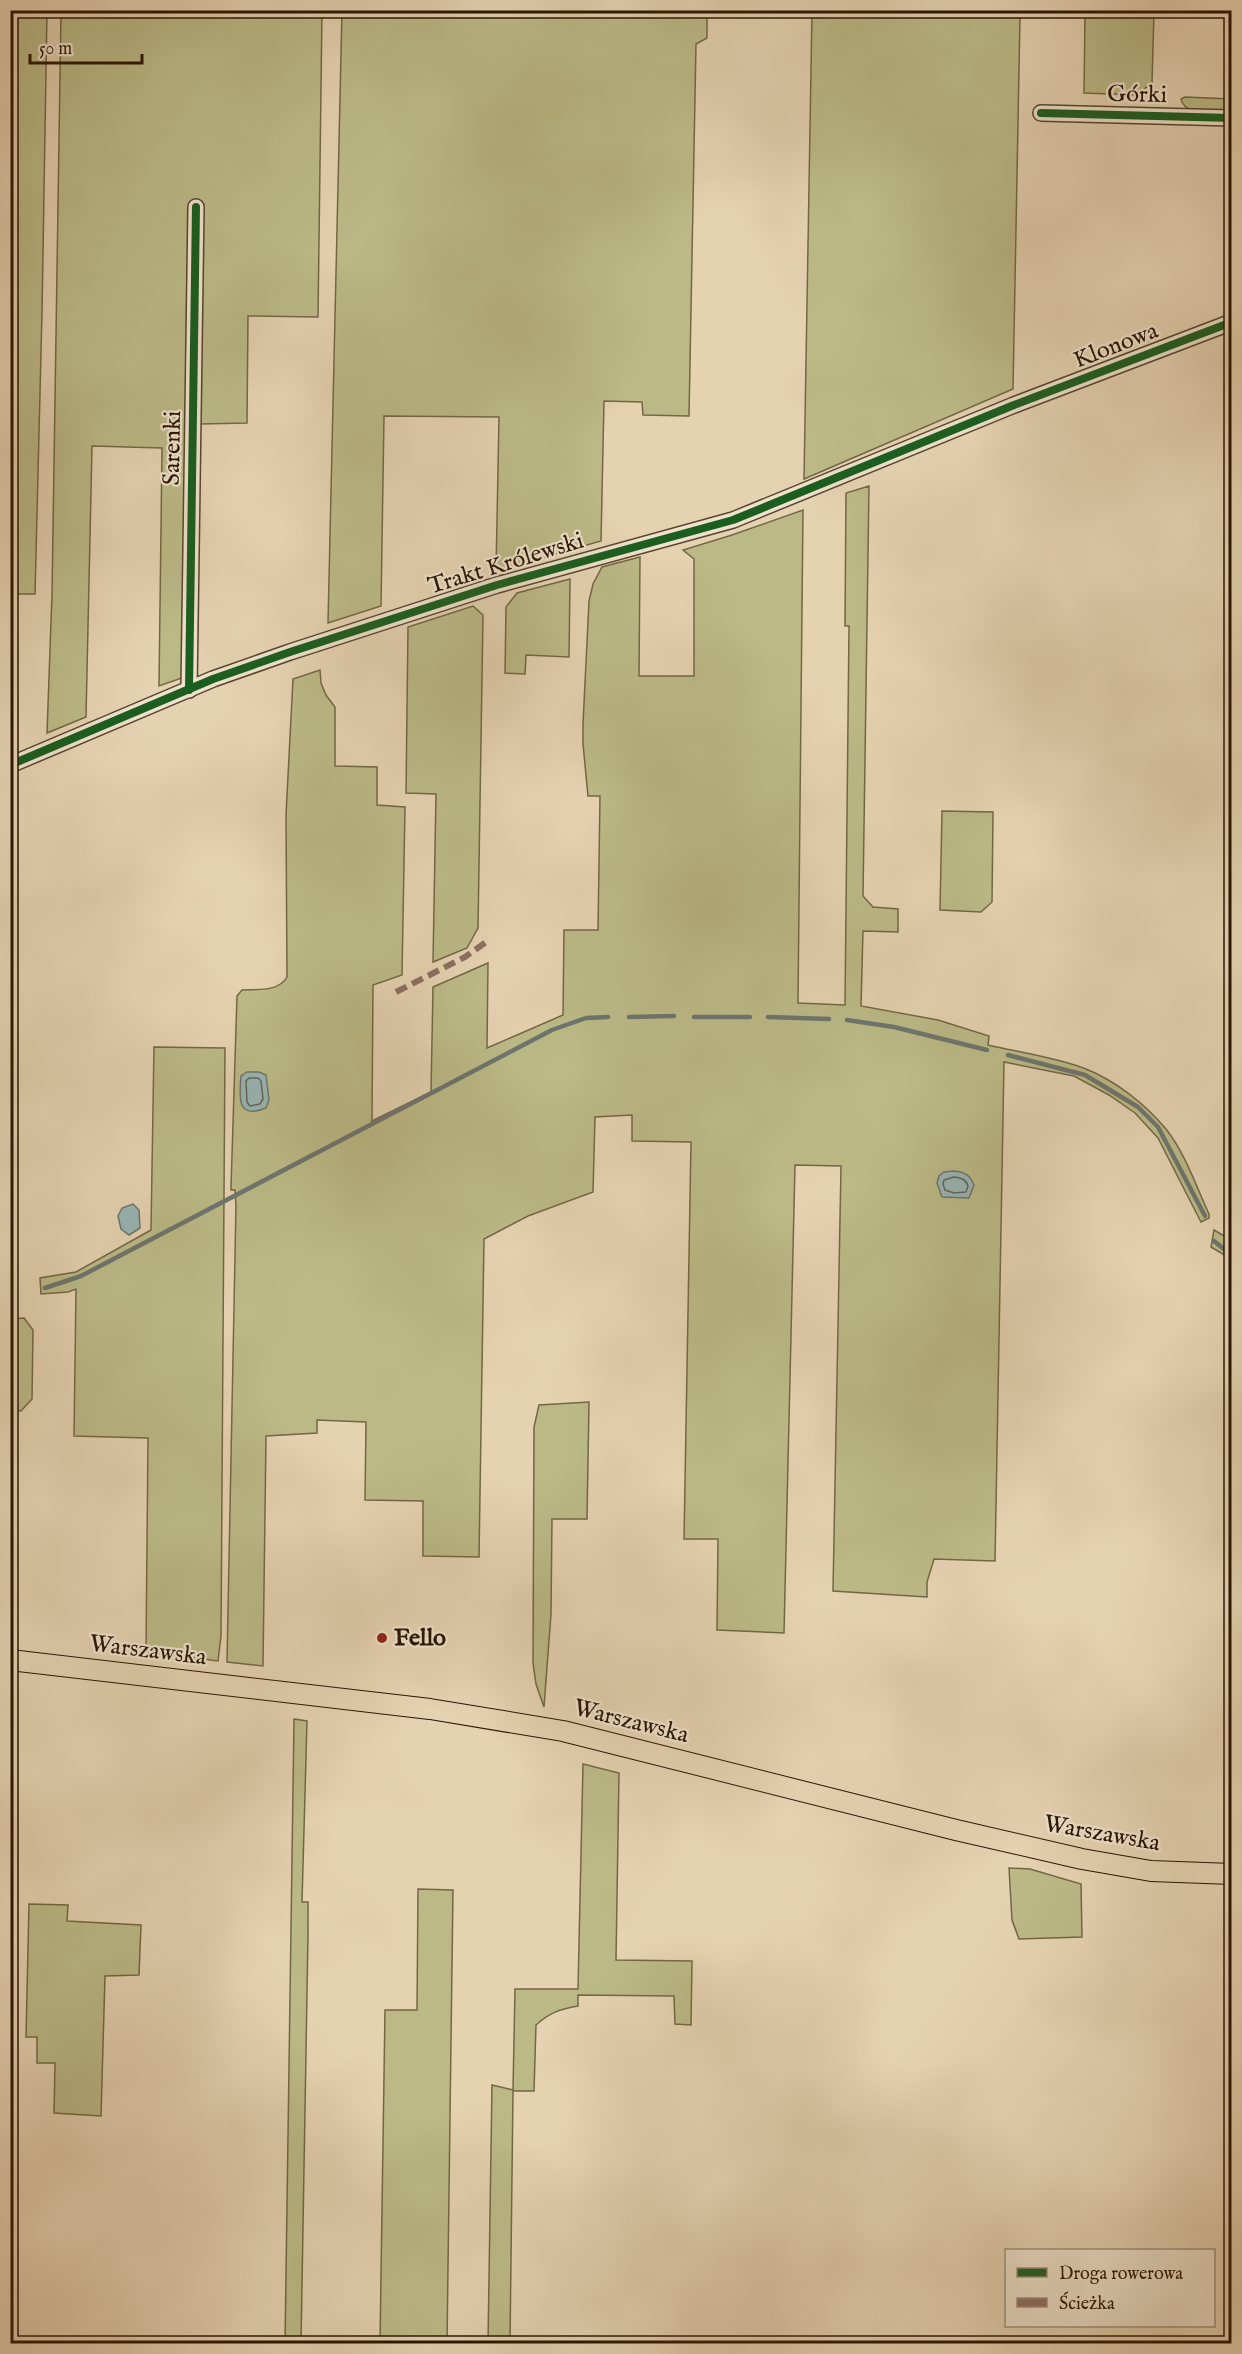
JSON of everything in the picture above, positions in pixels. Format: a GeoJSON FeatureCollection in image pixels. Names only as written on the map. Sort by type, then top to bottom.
{"type":"FeatureCollection","features":[{"type":"Feature","properties":{"kind":"main road","name":"Warszawska"},"geometry":{"type":"LineString","coordinates":[[10,1660],[419,1708],[563,1731],[946,1828],[1082,1859],[1151,1871],[1232,1874]]}},
{"type":"Feature","properties":{"kind":"street","name":"Górki"},"geometry":{"type":"LineString","coordinates":[[1041,113],[1232,118]]}},
{"type":"Feature","properties":{"kind":"street","name":"Sarenki"},"geometry":{"type":"LineString","coordinates":[[189,690],[196,207]]}},
{"type":"Feature","properties":{"kind":"street","name":"Klonowa"},"geometry":{"type":"LineString","coordinates":[[1014,405],[1232,322]]}},
{"type":"Feature","properties":{"kind":"street","name":"Trakt Królewski"},"geometry":{"type":"LineString","coordinates":[[10,765],[189,690],[290,652],[490,588],[733,520],[1014,405]]}},
{"type":"Feature","properties":{"kind":"shaded area"},"geometry":{"type":"Polygon","coordinates":[[[11,10],[47,11],[35,594],[10,594],[11,10]]]}},
{"type":"Feature","properties":{"kind":"shaded area"},"geometry":{"type":"Polygon","coordinates":[[[61,11],[322,11],[318,317],[248,316],[247,423],[200,424],[196,673],[159,686],[162,448],[92,446],[86,717],[47,733],[52,594],[61,11]]]}},
{"type":"Feature","properties":{"kind":"shaded area"},"geometry":{"type":"Polygon","coordinates":[[[342,11],[707,11],[707,38],[696,44],[689,416],[643,415],[642,402],[604,401],[601,541],[496,571],[499,417],[384,416],[381,606],[328,623],[342,11]]]}},
{"type":"Feature","properties":{"kind":"shaded area"},"geometry":{"type":"Polygon","coordinates":[[[812,11],[1154,11],[1152,83],[1136,95],[1084,93],[1085,16],[1020,16],[1013,389],[804,479],[812,11]]]}},
{"type":"Feature","properties":{"kind":"shaded area"},"geometry":{"type":"Polygon","coordinates":[[[1185,97],[1231,99],[1231,112],[1194,111],[1183,105],[1181,99],[1185,97]]]}},
{"type":"Feature","properties":{"kind":"shaded area"},"geometry":{"type":"Polygon","coordinates":[[[869,486],[863,896],[873,907],[898,909],[898,932],[863,931],[861,1006],[938,1020],[989,1036],[988,1045],[1064,1062],[1086,1069],[1108,1080],[1139,1102],[1173,1138],[1185,1159],[1209,1218],[1201,1222],[1158,1138],[1135,1113],[1109,1095],[1074,1076],[1004,1062],[995,1561],[934,1559],[927,1582],[927,1597],[833,1591],[841,1166],[795,1165],[784,1633],[717,1630],[718,1539],[684,1539],[691,1142],[632,1141],[632,1115],[595,1117],[593,1192],[528,1216],[484,1239],[479,1557],[423,1556],[423,1501],[365,1500],[366,1422],[317,1420],[317,1433],[266,1436],[263,1666],[227,1662],[236,1205],[235,1190],[231,1190],[231,1187],[237,996],[242,990],[279,985],[287,977],[286,815],[293,679],[320,670],[321,683],[335,707],[335,766],[377,767],[377,805],[405,807],[402,975],[373,985],[372,1121],[431,1092],[433,987],[488,963],[487,1048],[563,1015],[564,930],[598,930],[600,796],[588,796],[583,724],[589,601],[593,584],[602,567],[640,557],[639,676],[694,676],[694,559],[683,550],[803,510],[798,1003],[845,1005],[849,626],[845,626],[846,493],[869,486]]]}},
{"type":"Feature","properties":{"kind":"shaded area"},"geometry":{"type":"Polygon","coordinates":[[[570,579],[569,657],[526,655],[525,674],[505,673],[506,607],[517,593],[570,579]]]}},
{"type":"Feature","properties":{"kind":"shaded area"},"geometry":{"type":"Polygon","coordinates":[[[473,606],[483,615],[478,928],[467,948],[433,962],[436,794],[406,793],[408,627],[473,606]]]}},
{"type":"Feature","properties":{"kind":"shaded area"},"geometry":{"type":"Polygon","coordinates":[[[942,811],[993,812],[992,902],[981,912],[940,910],[942,811]]]}},
{"type":"Feature","properties":{"kind":"shaded area"},"geometry":{"type":"Polygon","coordinates":[[[154,1047],[225,1048],[221,1636],[218,1661],[146,1652],[148,1438],[74,1436],[76,1289],[68,1292],[41,1294],[40,1278],[76,1272],[151,1230],[154,1047]]]}},
{"type":"Feature","properties":{"kind":"shaded area"},"geometry":{"type":"Polygon","coordinates":[[[1214,1230],[1231,1240],[1231,1259],[1211,1247],[1214,1230]]]}},
{"type":"Feature","properties":{"kind":"shaded area"},"geometry":{"type":"Polygon","coordinates":[[[24,1318],[33,1330],[32,1399],[21,1411],[11,1410],[11,1319],[24,1318]]]}},
{"type":"Feature","properties":{"kind":"shaded area"},"geometry":{"type":"Polygon","coordinates":[[[589,1402],[587,1519],[552,1519],[551,1614],[544,1707],[536,1684],[533,1663],[534,1427],[539,1405],[589,1402]]]}},
{"type":"Feature","properties":{"kind":"shaded area"},"geometry":{"type":"Polygon","coordinates":[[[294,1719],[307,1721],[302,1902],[308,1902],[308,1935],[301,2343],[285,2344],[294,1719]]]}},
{"type":"Feature","properties":{"kind":"shaded area"},"geometry":{"type":"Polygon","coordinates":[[[583,1764],[619,1773],[616,1960],[692,1961],[691,2025],[675,2024],[674,1996],[578,1995],[578,2006],[555,2012],[536,2025],[534,2091],[513,2091],[510,2343],[488,2343],[492,2085],[513,2090],[515,1989],[578,1989],[583,1764]]]}},
{"type":"Feature","properties":{"kind":"shaded area"},"geometry":{"type":"Polygon","coordinates":[[[1009,1868],[1030,1869],[1081,1884],[1082,1937],[1019,1939],[1012,1920],[1009,1868]]]}},
{"type":"Feature","properties":{"kind":"shaded area"},"geometry":{"type":"Polygon","coordinates":[[[418,1889],[453,1890],[447,2343],[380,2343],[385,2010],[417,2010],[418,1889]]]}},
{"type":"Feature","properties":{"kind":"shaded area"},"geometry":{"type":"Polygon","coordinates":[[[29,1904],[68,1905],[67,1921],[141,1925],[139,1975],[105,1976],[101,2116],[54,2113],[55,2063],[37,2063],[37,2037],[26,2037],[29,1904]]]}},
{"type":"Feature","properties":{"kind":"water"},"geometry":{"type":"Polygon","coordinates":[[[247,1072],[259,1072],[266,1075],[269,1100],[266,1108],[250,1111],[242,1105],[241,1076],[247,1072]]]}},
{"type":"Feature","properties":{"kind":"water"},"geometry":{"type":"Polygon","coordinates":[[[954,1171],[969,1176],[974,1185],[969,1198],[942,1197],[937,1183],[939,1176],[944,1172],[954,1171]]]}},
{"type":"Feature","properties":{"kind":"water"},"geometry":{"type":"Polygon","coordinates":[[[133,1204],[139,1210],[140,1228],[129,1235],[121,1229],[118,1216],[122,1208],[133,1204]]]}},
{"type":"Feature","properties":{"kind":"waterway"},"geometry":{"type":"LineString","coordinates":[[629,1017],[674,1016]]}},
{"type":"Feature","properties":{"kind":"waterway"},"geometry":{"type":"LineString","coordinates":[[45,1288],[81,1276],[552,1030],[586,1018],[608,1017]]}},
{"type":"Feature","properties":{"kind":"waterway"},"geometry":{"type":"LineString","coordinates":[[694,1017],[750,1017]]}},
{"type":"Feature","properties":{"kind":"waterway"},"geometry":{"type":"LineString","coordinates":[[768,1017],[829,1019]]}},
{"type":"Feature","properties":{"kind":"waterway"},"geometry":{"type":"LineString","coordinates":[[847,1020],[894,1027],[987,1050]]}},
{"type":"Feature","properties":{"kind":"waterway"},"geometry":{"type":"LineString","coordinates":[[1008,1055],[1085,1075],[1138,1107],[1158,1127],[1205,1216]]}},
{"type":"Feature","properties":{"kind":"waterway"},"geometry":{"type":"LineString","coordinates":[[1214,1241],[1224,1249],[1232,1251]]}},
{"type":"Feature","properties":{"kind":"marked path"},"geometry":{"type":"LineString","coordinates":[[396,992],[465,957],[489,940]]}},
{"type":"Feature","properties":{"kind":"cycle path"},"geometry":{"type":"LineString","coordinates":[[1041,113],[1232,118]]}},
{"type":"Feature","properties":{"kind":"cycle path"},"geometry":{"type":"LineString","coordinates":[[189,690],[196,207]]}},
{"type":"Feature","properties":{"kind":"cycle path"},"geometry":{"type":"LineString","coordinates":[[10,765],[213,679],[290,652],[497,585],[733,520],[1014,405],[1232,322]]}},
{"type":"Feature","properties":{"kind":"place","name":"Fello"},"geometry":{"type":"Point","coordinates":[382,1638]}}]}
